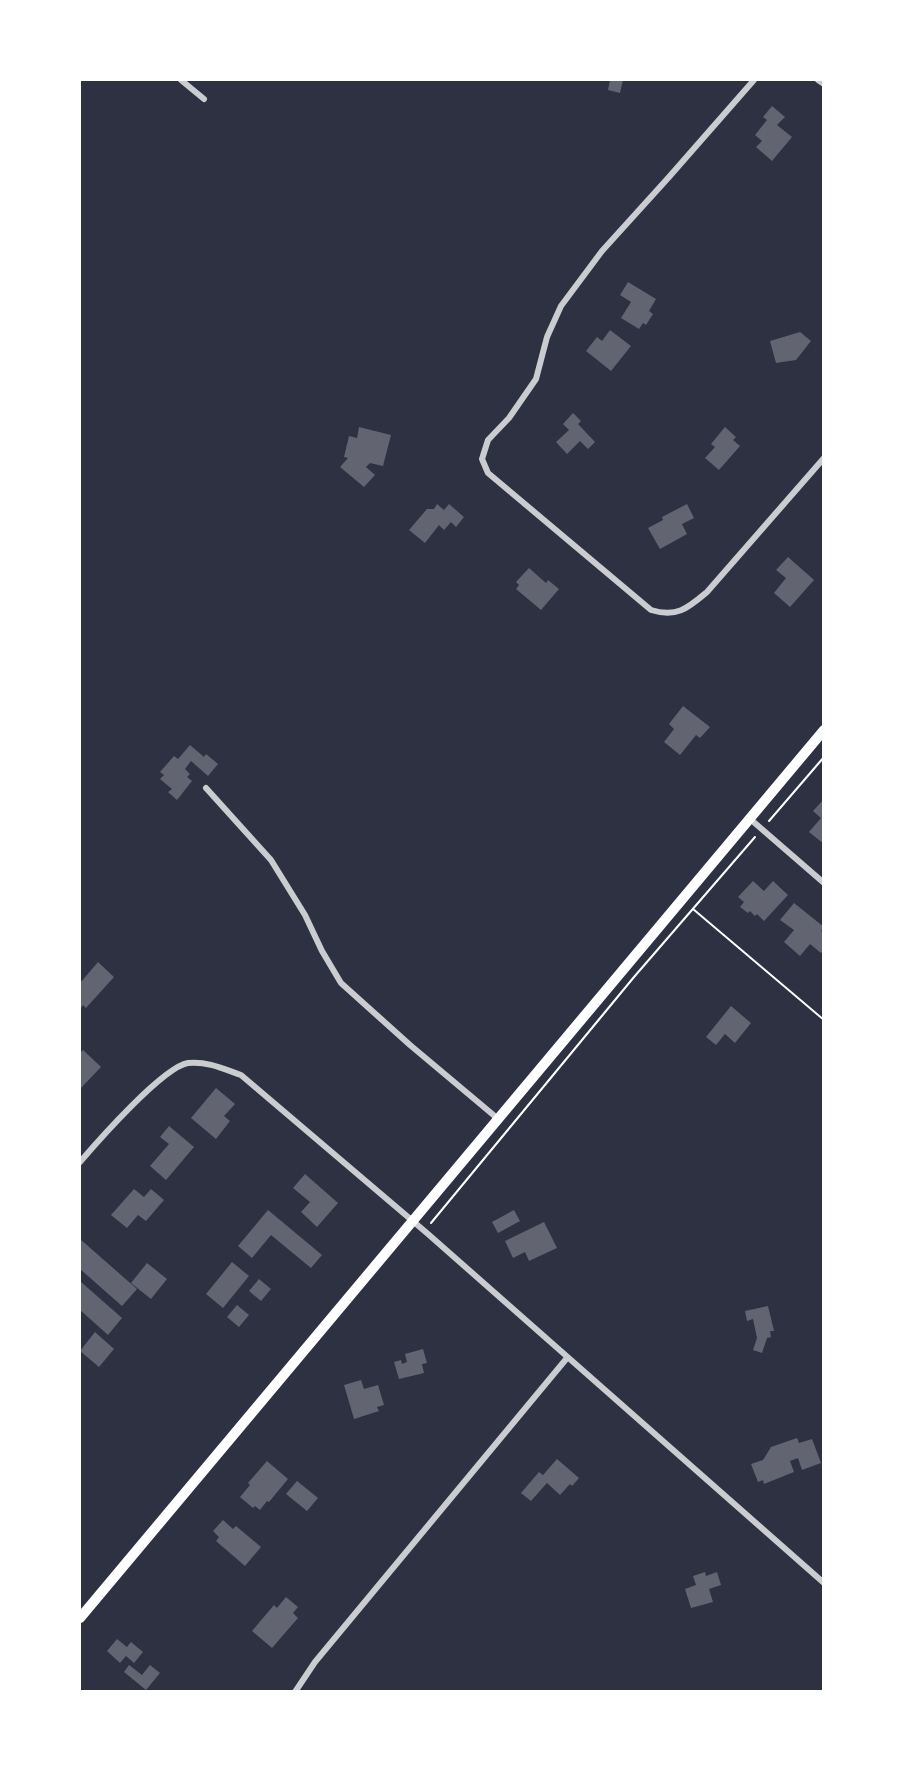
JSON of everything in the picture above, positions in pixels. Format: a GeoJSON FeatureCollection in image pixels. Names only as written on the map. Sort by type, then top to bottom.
{"type":"FeatureCollection","features":[{"type":"Feature","properties":{"kind":"main road"},"geometry":{"type":"LineString","coordinates":[[80,1618],[411,1220],[824,730]]}},
{"type":"Feature","properties":{"kind":"street"},"geometry":{"type":"LineString","coordinates":[[181,80],[204,99]]}},
{"type":"Feature","properties":{"kind":"street"},"geometry":{"type":"LineString","coordinates":[[754,80],[602,251],[561,306],[547,337],[536,379],[509,418],[488,440],[482,459],[488,473],[545,523],[651,610],[663,614],[674,613],[691,606],[707,592],[824,458]]}},
{"type":"Feature","properties":{"kind":"street"},"geometry":{"type":"LineString","coordinates":[[818,80],[824,84]]}},
{"type":"Feature","properties":{"kind":"street"},"geometry":{"type":"LineString","coordinates":[[206,788],[271,860],[305,915],[322,951],[341,983],[497,1118]]}},
{"type":"Feature","properties":{"kind":"street"},"geometry":{"type":"LineString","coordinates":[[749,818],[824,883]]}},
{"type":"Feature","properties":{"kind":"street"},"geometry":{"type":"LineString","coordinates":[[80,1162],[110,1128],[161,1078],[186,1063],[213,1065],[241,1075],[424,1231],[824,1583]]}},
{"type":"Feature","properties":{"kind":"street"},"geometry":{"type":"LineString","coordinates":[[295,1692],[315,1662],[567,1358]]}},
{"type":"Feature","properties":{"kind":"path"},"geometry":{"type":"LineString","coordinates":[[424,1231],[693,909],[824,757]]}},
{"type":"Feature","properties":{"kind":"path"},"geometry":{"type":"LineString","coordinates":[[681,899],[824,1020]]}},
{"type":"Feature","properties":{"kind":"building"},"geometry":{"type":"Polygon","coordinates":[[[610,80],[623,80],[620,93],[608,90],[610,80]]]}},
{"type":"Feature","properties":{"kind":"building"},"geometry":{"type":"Polygon","coordinates":[[[772,106],[785,117],[777,125],[792,137],[772,161],[756,147],[762,141],[755,135],[767,120],[763,117],[772,106]]]}},
{"type":"Feature","properties":{"kind":"building"},"geometry":{"type":"Polygon","coordinates":[[[628,282],[656,299],[649,311],[653,314],[646,325],[643,323],[639,329],[621,318],[631,302],[620,295],[628,282]]]}},
{"type":"Feature","properties":{"kind":"building"},"geometry":{"type":"Polygon","coordinates":[[[610,330],[631,346],[611,371],[586,351],[597,337],[602,341],[610,330]]]}},
{"type":"Feature","properties":{"kind":"building"},"geometry":{"type":"Polygon","coordinates":[[[800,332],[811,341],[796,360],[776,363],[770,341],[800,332]]]}},
{"type":"Feature","properties":{"kind":"building"},"geometry":{"type":"Polygon","coordinates":[[[573,413],[581,421],[578,424],[595,442],[588,449],[580,441],[567,454],[556,442],[569,430],[563,424],[573,413]]]}},
{"type":"Feature","properties":{"kind":"building"},"geometry":{"type":"Polygon","coordinates":[[[359,427],[391,435],[383,466],[370,463],[366,467],[375,475],[364,487],[340,467],[348,458],[344,457],[349,436],[357,438],[359,427]]]}},
{"type":"Feature","properties":{"kind":"building"},"geometry":{"type":"Polygon","coordinates":[[[725,427],[736,437],[733,440],[740,446],[719,470],[705,458],[715,447],[711,444],[725,427]]]}},
{"type":"Feature","properties":{"kind":"building"},"geometry":{"type":"Polygon","coordinates":[[[437,504],[444,510],[449,504],[464,517],[456,527],[451,522],[444,530],[439,525],[425,543],[409,530],[427,509],[434,509],[437,504]]]}},
{"type":"Feature","properties":{"kind":"building"},"geometry":{"type":"Polygon","coordinates":[[[687,504],[694,518],[682,524],[687,534],[660,549],[648,528],[663,520],[662,517],[687,504]]]}},
{"type":"Feature","properties":{"kind":"building"},"geometry":{"type":"Polygon","coordinates":[[[788,557],[814,580],[790,607],[774,593],[786,578],[776,570],[788,557]]]}},
{"type":"Feature","properties":{"kind":"building"},"geometry":{"type":"Polygon","coordinates":[[[529,568],[546,583],[548,580],[559,589],[541,610],[516,589],[519,585],[516,582],[529,568]]]}},
{"type":"Feature","properties":{"kind":"building"},"geometry":{"type":"Polygon","coordinates":[[[683,706],[710,727],[700,738],[696,735],[680,755],[664,742],[674,729],[669,724],[683,706]]]}},
{"type":"Feature","properties":{"kind":"building"},"geometry":{"type":"Polygon","coordinates":[[[190,745],[204,757],[206,754],[218,764],[208,776],[191,761],[185,769],[190,774],[187,777],[192,781],[177,800],[168,792],[172,789],[160,779],[164,775],[160,772],[174,756],[178,759],[190,745]]]}},
{"type":"Feature","properties":{"kind":"building"},"geometry":{"type":"Polygon","coordinates":[[[824,799],[824,844],[809,832],[821,818],[813,811],[824,799]]]}},
{"type":"Feature","properties":{"kind":"building"},"geometry":{"type":"Polygon","coordinates":[[[753,881],[764,891],[773,881],[788,895],[764,921],[757,914],[755,916],[740,907],[744,902],[738,897],[753,881]]]}},
{"type":"Feature","properties":{"kind":"building"},"geometry":{"type":"Polygon","coordinates":[[[794,903],[824,927],[821,931],[824,933],[824,950],[821,953],[810,944],[800,956],[784,942],[794,930],[780,920],[794,903]]]}},
{"type":"Feature","properties":{"kind":"building"},"geometry":{"type":"Polygon","coordinates":[[[98,962],[114,977],[86,1008],[83,1005],[80,1009],[80,983],[98,962]]]}},
{"type":"Feature","properties":{"kind":"building"},"geometry":{"type":"Polygon","coordinates":[[[731,1006],[751,1023],[735,1043],[725,1034],[716,1045],[706,1037],[731,1006]]]}},
{"type":"Feature","properties":{"kind":"building"},"geometry":{"type":"Polygon","coordinates":[[[83,1050],[101,1067],[80,1089],[80,1053],[83,1050]]]}},
{"type":"Feature","properties":{"kind":"building"},"geometry":{"type":"Polygon","coordinates":[[[216,1088],[235,1104],[224,1116],[230,1121],[216,1139],[191,1118],[216,1088]]]}},
{"type":"Feature","properties":{"kind":"building"},"geometry":{"type":"Polygon","coordinates":[[[169,1126],[194,1147],[166,1180],[150,1166],[169,1144],[160,1137],[169,1126]]]}},
{"type":"Feature","properties":{"kind":"building"},"geometry":{"type":"Polygon","coordinates":[[[305,1174],[338,1203],[317,1227],[301,1212],[310,1202],[293,1188],[305,1174]]]}},
{"type":"Feature","properties":{"kind":"building"},"geometry":{"type":"Polygon","coordinates":[[[134,1189],[144,1197],[151,1189],[164,1200],[146,1221],[138,1215],[127,1228],[111,1215],[134,1189]]]}},
{"type":"Feature","properties":{"kind":"building"},"geometry":{"type":"Polygon","coordinates":[[[268,1210],[322,1255],[311,1268],[271,1235],[252,1258],[238,1246],[268,1210]]]}},
{"type":"Feature","properties":{"kind":"building"},"geometry":{"type":"Polygon","coordinates":[[[514,1210],[520,1221],[498,1233],[492,1222],[514,1210]]]}},
{"type":"Feature","properties":{"kind":"building"},"geometry":{"type":"Polygon","coordinates":[[[544,1222],[557,1248],[529,1261],[525,1252],[513,1258],[505,1241],[544,1222]]]}},
{"type":"Feature","properties":{"kind":"building"},"geometry":{"type":"Polygon","coordinates":[[[80,1239],[137,1289],[122,1306],[80,1269],[80,1239]]]}},
{"type":"Feature","properties":{"kind":"building"},"geometry":{"type":"Polygon","coordinates":[[[232,1262],[249,1276],[223,1308],[206,1294],[232,1262]]]}},
{"type":"Feature","properties":{"kind":"building"},"geometry":{"type":"Polygon","coordinates":[[[147,1263],[167,1279],[151,1299],[131,1283],[147,1263]]]}},
{"type":"Feature","properties":{"kind":"building"},"geometry":{"type":"Polygon","coordinates":[[[259,1279],[271,1289],[261,1301],[249,1291],[259,1279]]]}},
{"type":"Feature","properties":{"kind":"building"},"geometry":{"type":"Polygon","coordinates":[[[80,1281],[122,1318],[108,1335],[80,1310],[80,1281]]]}},
{"type":"Feature","properties":{"kind":"building"},"geometry":{"type":"Polygon","coordinates":[[[237,1305],[249,1315],[239,1327],[227,1317],[237,1305]]]}},
{"type":"Feature","properties":{"kind":"building"},"geometry":{"type":"Polygon","coordinates":[[[768,1306],[774,1331],[770,1331],[771,1337],[767,1338],[762,1353],[753,1350],[757,1338],[753,1319],[747,1321],[745,1311],[768,1306]]]}},
{"type":"Feature","properties":{"kind":"building"},"geometry":{"type":"Polygon","coordinates":[[[95,1332],[114,1349],[99,1367],[80,1351],[95,1332]]]}},
{"type":"Feature","properties":{"kind":"building"},"geometry":{"type":"Polygon","coordinates":[[[423,1349],[427,1363],[422,1364],[424,1373],[399,1379],[394,1362],[401,1360],[402,1364],[407,1362],[405,1354],[423,1349]]]}},
{"type":"Feature","properties":{"kind":"building"},"geometry":{"type":"Polygon","coordinates":[[[361,1380],[364,1389],[378,1385],[384,1405],[377,1407],[379,1411],[354,1419],[344,1385],[361,1380]]]}},
{"type":"Feature","properties":{"kind":"building"},"geometry":{"type":"Polygon","coordinates":[[[797,1438],[799,1443],[812,1439],[821,1463],[802,1470],[798,1458],[790,1461],[794,1472],[764,1484],[763,1480],[758,1482],[751,1464],[763,1460],[771,1447],[797,1438]]]}},
{"type":"Feature","properties":{"kind":"building"},"geometry":{"type":"Polygon","coordinates":[[[557,1459],[579,1478],[572,1486],[570,1484],[560,1495],[547,1483],[531,1501],[521,1493],[539,1472],[543,1475],[557,1459]]]}},
{"type":"Feature","properties":{"kind":"building"},"geometry":{"type":"Polygon","coordinates":[[[267,1461],[288,1479],[260,1510],[255,1506],[253,1508],[240,1497],[250,1485],[248,1483],[267,1461]]]}},
{"type":"Feature","properties":{"kind":"building"},"geometry":{"type":"Polygon","coordinates":[[[297,1481],[318,1498],[307,1511],[286,1494],[297,1481]]]}},
{"type":"Feature","properties":{"kind":"building"},"geometry":{"type":"Polygon","coordinates":[[[223,1520],[233,1529],[236,1526],[261,1547],[245,1566],[216,1541],[219,1537],[213,1531],[223,1520]]]}},
{"type":"Feature","properties":{"kind":"building"},"geometry":{"type":"Polygon","coordinates":[[[705,1572],[706,1576],[717,1572],[721,1585],[709,1589],[713,1602],[691,1608],[685,1589],[696,1585],[693,1576],[705,1572]]]}},
{"type":"Feature","properties":{"kind":"building"},"geometry":{"type":"Polygon","coordinates":[[[286,1597],[298,1607],[293,1613],[298,1618],[272,1648],[252,1631],[274,1605],[277,1608],[286,1597]]]}},
{"type":"Feature","properties":{"kind":"building"},"geometry":{"type":"Polygon","coordinates":[[[117,1639],[127,1647],[131,1642],[143,1652],[134,1663],[126,1656],[120,1663],[107,1651],[117,1639]]]}},
{"type":"Feature","properties":{"kind":"building"},"geometry":{"type":"Polygon","coordinates":[[[129,1665],[142,1675],[150,1665],[160,1673],[146,1690],[124,1672],[129,1665]]]}}]}
